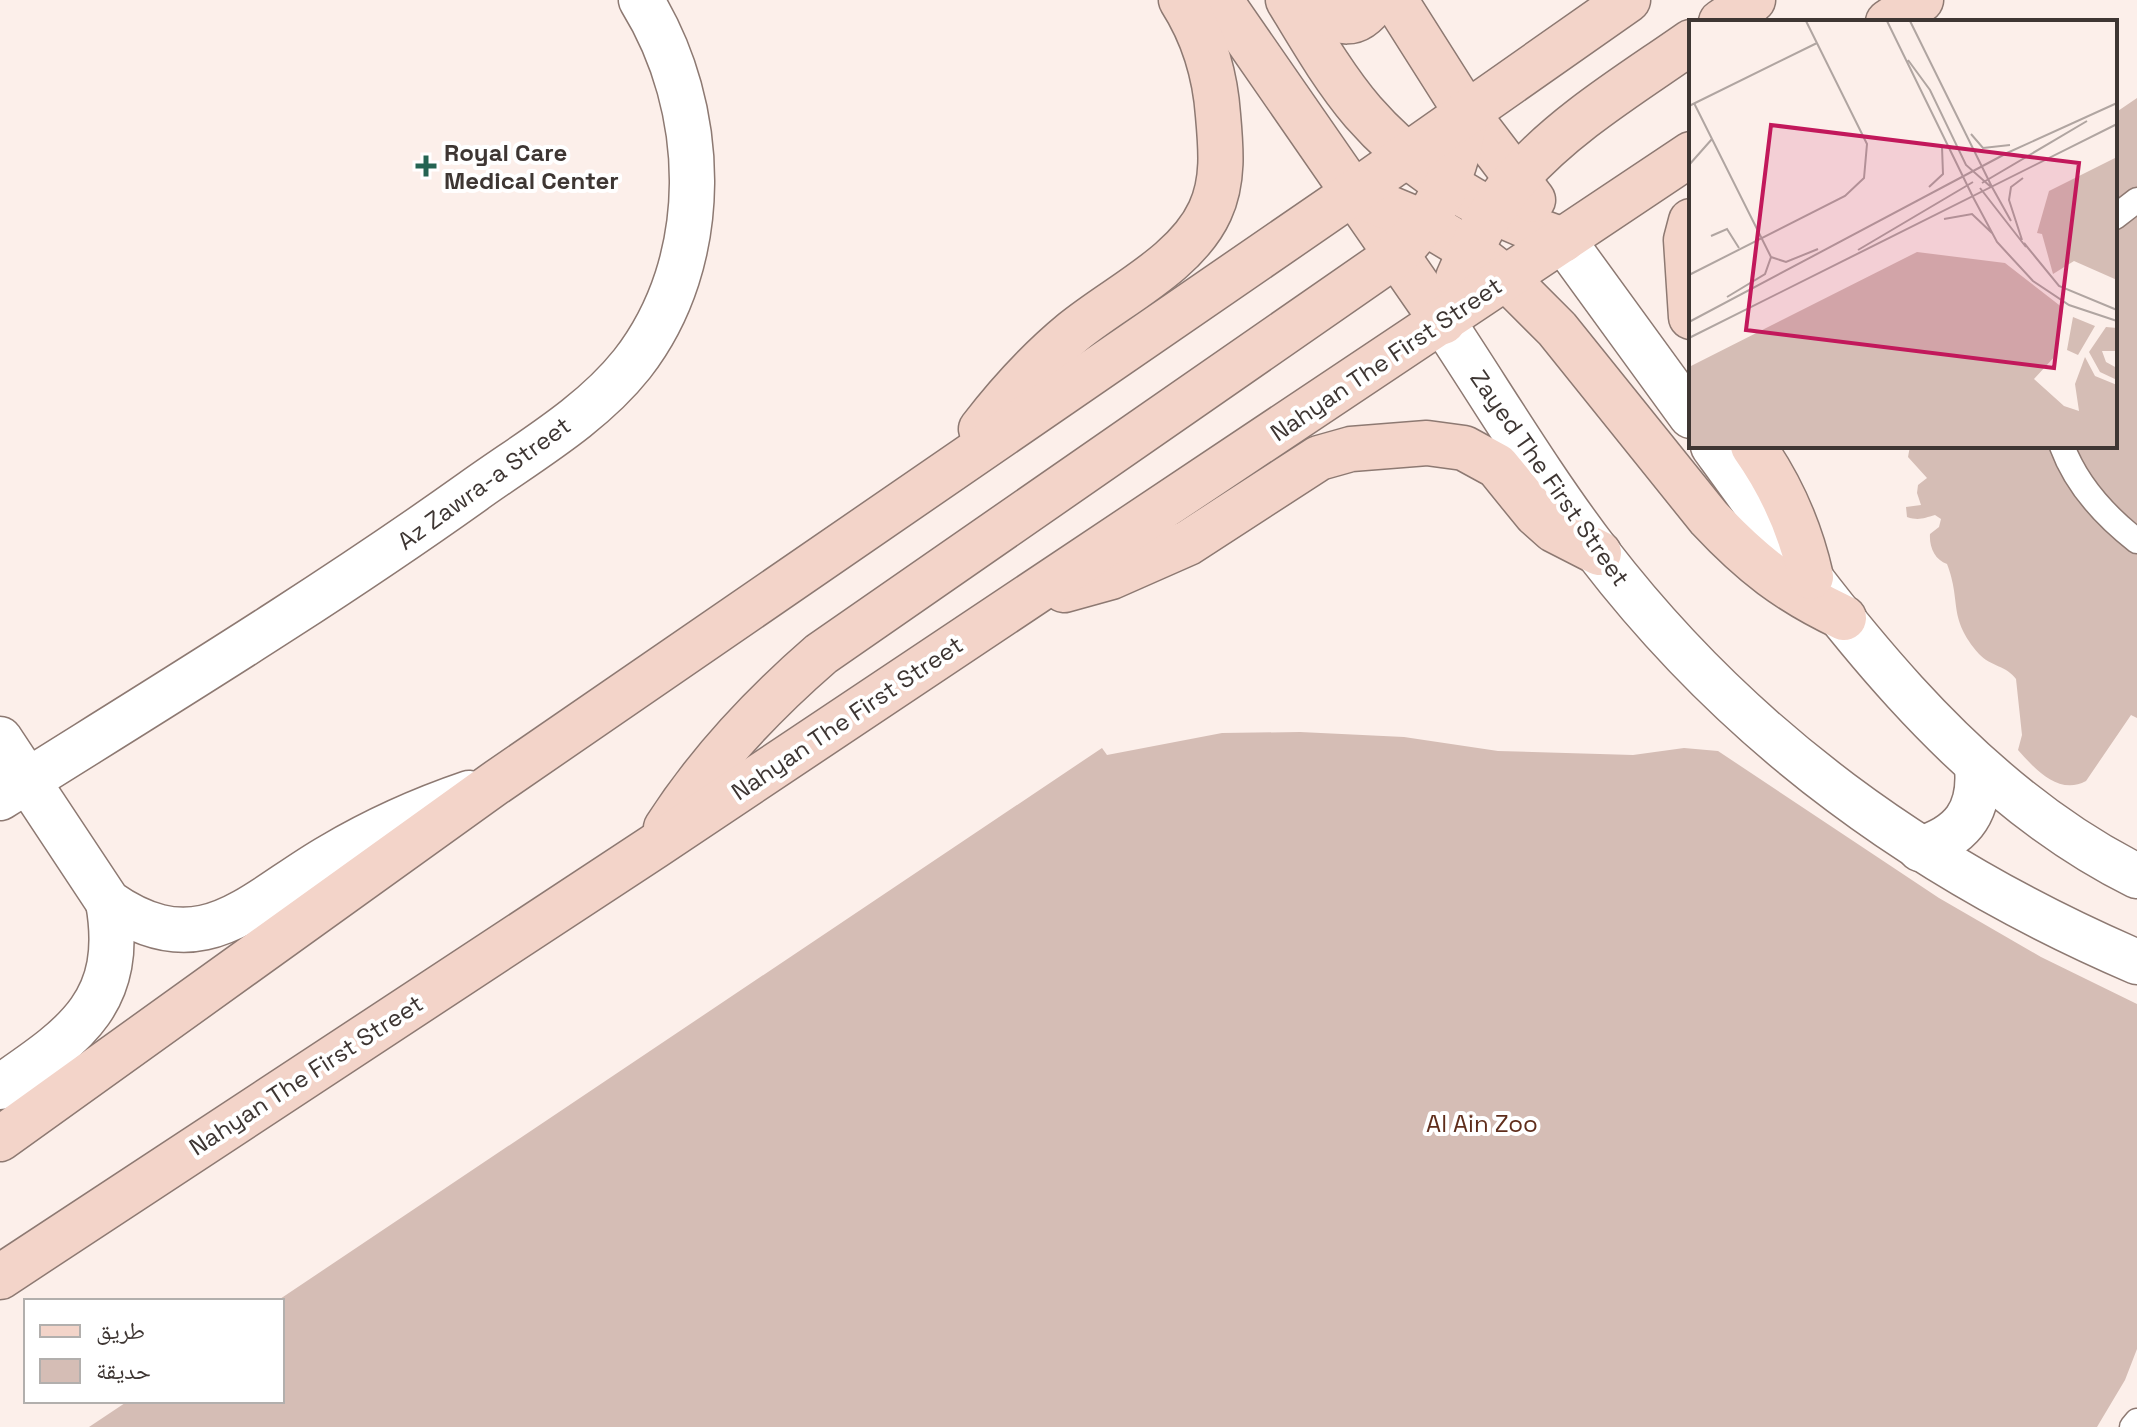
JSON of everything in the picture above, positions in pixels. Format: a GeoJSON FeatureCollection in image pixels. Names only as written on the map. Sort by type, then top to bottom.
{"type":"FeatureCollection","features":[{"type":"Feature","properties":{"kind":"main road"},"geometry":{"type":"LineString","coordinates":[[957,464],[998,408],[1046,356],[1188,245],[1211,210],[1221,170],[1216,92],[1202,38],[1181,0]]}},
{"type":"Feature","properties":{"kind":"main road","name":"Zayed The First Street"},"geometry":{"type":"LineString","coordinates":[[1220,0],[1443,322]]}},
{"type":"Feature","properties":{"kind":"main road"},"geometry":{"type":"LineString","coordinates":[[1288,0],[1345,89],[1406,154],[1448,186],[1504,195]]}},
{"type":"Feature","properties":{"kind":"main road"},"geometry":{"type":"LineString","coordinates":[[1318,0],[1333,19],[1343,21],[1363,16],[1376,0]]}},
{"type":"Feature","properties":{"kind":"main road"},"geometry":{"type":"LineString","coordinates":[[1395,0],[1466,112],[1504,195],[1527,228],[1563,240]]}},
{"type":"Feature","properties":{"kind":"main road"},"geometry":{"type":"LineString","coordinates":[[0,1139],[494,784],[1628,0]]}},
{"type":"Feature","properties":{"kind":"main road"},"geometry":{"type":"LineString","coordinates":[[1724,20],[1753,0]]}},
{"type":"Feature","properties":{"kind":"main road"},"geometry":{"type":"LineString","coordinates":[[1891,20],[1921,0]]}},
{"type":"Feature","properties":{"kind":"main road"},"geometry":{"type":"LineString","coordinates":[[1443,322],[1454,285],[1470,250],[1504,195],[1575,122],[1689,43]]}},
{"type":"Feature","properties":{"kind":"main road"},"geometry":{"type":"LineString","coordinates":[[655,846],[682,803],[729,742],[821,654],[1396,255],[1425,223],[1448,186],[1461,149],[1466,112]]}},
{"type":"Feature","properties":{"kind":"main road","name":"Nahyan The First Street"},"geometry":{"type":"LineString","coordinates":[[0,1277],[655,846],[1689,155]]}},
{"type":"Feature","properties":{"kind":"main road"},"geometry":{"type":"LineString","coordinates":[[1353,193],[1425,223],[1470,250],[1506,278],[1557,329],[1732,543],[1784,586],[1844,618]]}},
{"type":"Feature","properties":{"kind":"main road"},"geometry":{"type":"LineString","coordinates":[[1689,229],[1686,240],[1689,286]]}},
{"type":"Feature","properties":{"kind":"main road"},"geometry":{"type":"LineString","coordinates":[[1030,596],[1111,577],[1151,562],[1188,543],[1319,458],[1351,449],[1427,443],[1464,448],[1497,466],[1536,514],[1554,530],[1599,553]]}},
{"type":"Feature","properties":{"kind":"main road"},"geometry":{"type":"LineString","coordinates":[[1754,448],[1788,504],[1811,577]]}},
{"type":"Feature","properties":{"kind":"street","name":"Az Zawra-a Street"},"geometry":{"type":"LineString","coordinates":[[14,789],[372,563],[566,425],[601,397],[632,364],[656,326],[675,285],[693,194],[691,145],[684,97],[669,52],[641,0]]}},
{"type":"Feature","properties":{"kind":"street"},"geometry":{"type":"LineString","coordinates":[[1563,240],[1689,413]]}},
{"type":"Feature","properties":{"kind":"street","name":"Zayed The First Street"},"geometry":{"type":"LineString","coordinates":[[1443,322],[1556,494],[1599,553],[1694,664],[1747,715],[1860,808],[1920,849],[2026,911],[2137,962]]}},
{"type":"Feature","properties":{"kind":"street"},"geometry":{"type":"LineString","coordinates":[[1714,448],[1844,618],[1977,767],[2061,833],[2137,876]]}},
{"type":"Feature","properties":{"kind":"street"},"geometry":{"type":"LineString","coordinates":[[0,739],[14,789],[108,902],[126,915],[170,929],[193,930],[236,918],[318,864],[370,835],[494,784]]}},
{"type":"Feature","properties":{"kind":"street"},"geometry":{"type":"LineString","coordinates":[[1920,849],[1946,839],[1967,820],[1979,785],[1977,767]]}},
{"type":"Feature","properties":{"kind":"street"},"geometry":{"type":"LineString","coordinates":[[0,1087],[66,1040],[94,1007],[109,966],[112,945],[108,902]]}},
{"type":"Feature","properties":{"kind":"lane"},"geometry":{"type":"LineString","coordinates":[[2117,215],[2137,200]]}},
{"type":"Feature","properties":{"kind":"lane"},"geometry":{"type":"LineString","coordinates":[[2063,448],[2071,470],[2089,493],[2120,528],[2137,541]]}},
{"type":"Feature","properties":{"kind":"green space"},"geometry":{"type":"Polygon","coordinates":[[[2137,98],[2137,718],[2131,715],[2086,781],[2066,785],[2048,778],[2018,750],[2022,735],[2016,679],[1979,654],[1963,630],[1947,564],[1936,556],[1931,544],[1930,534],[1939,527],[1941,519],[1935,515],[1918,519],[1907,517],[1906,507],[1921,505],[1918,485],[1927,478],[1908,457],[1910,448],[2117,448],[2117,112],[2137,98]]]}},
{"type":"Feature","properties":{"kind":"green space","name":"Al Ain Zoo"},"geometry":{"type":"Polygon","coordinates":[[[1300,732],[1404,737],[1498,751],[1633,755],[1684,748],[1718,751],[1939,898],[2041,957],[2137,1004],[2137,1349],[2125,1380],[2097,1427],[89,1427],[125,1403],[284,1403],[284,1299],[280,1299],[1102,748],[1107,755],[1222,733],[1300,732]]]}},
{"type":"Feature","properties":{"kind":"place","name":"Royal Care Medical Center"},"geometry":{"type":"Point","coordinates":[426,166]}}]}
